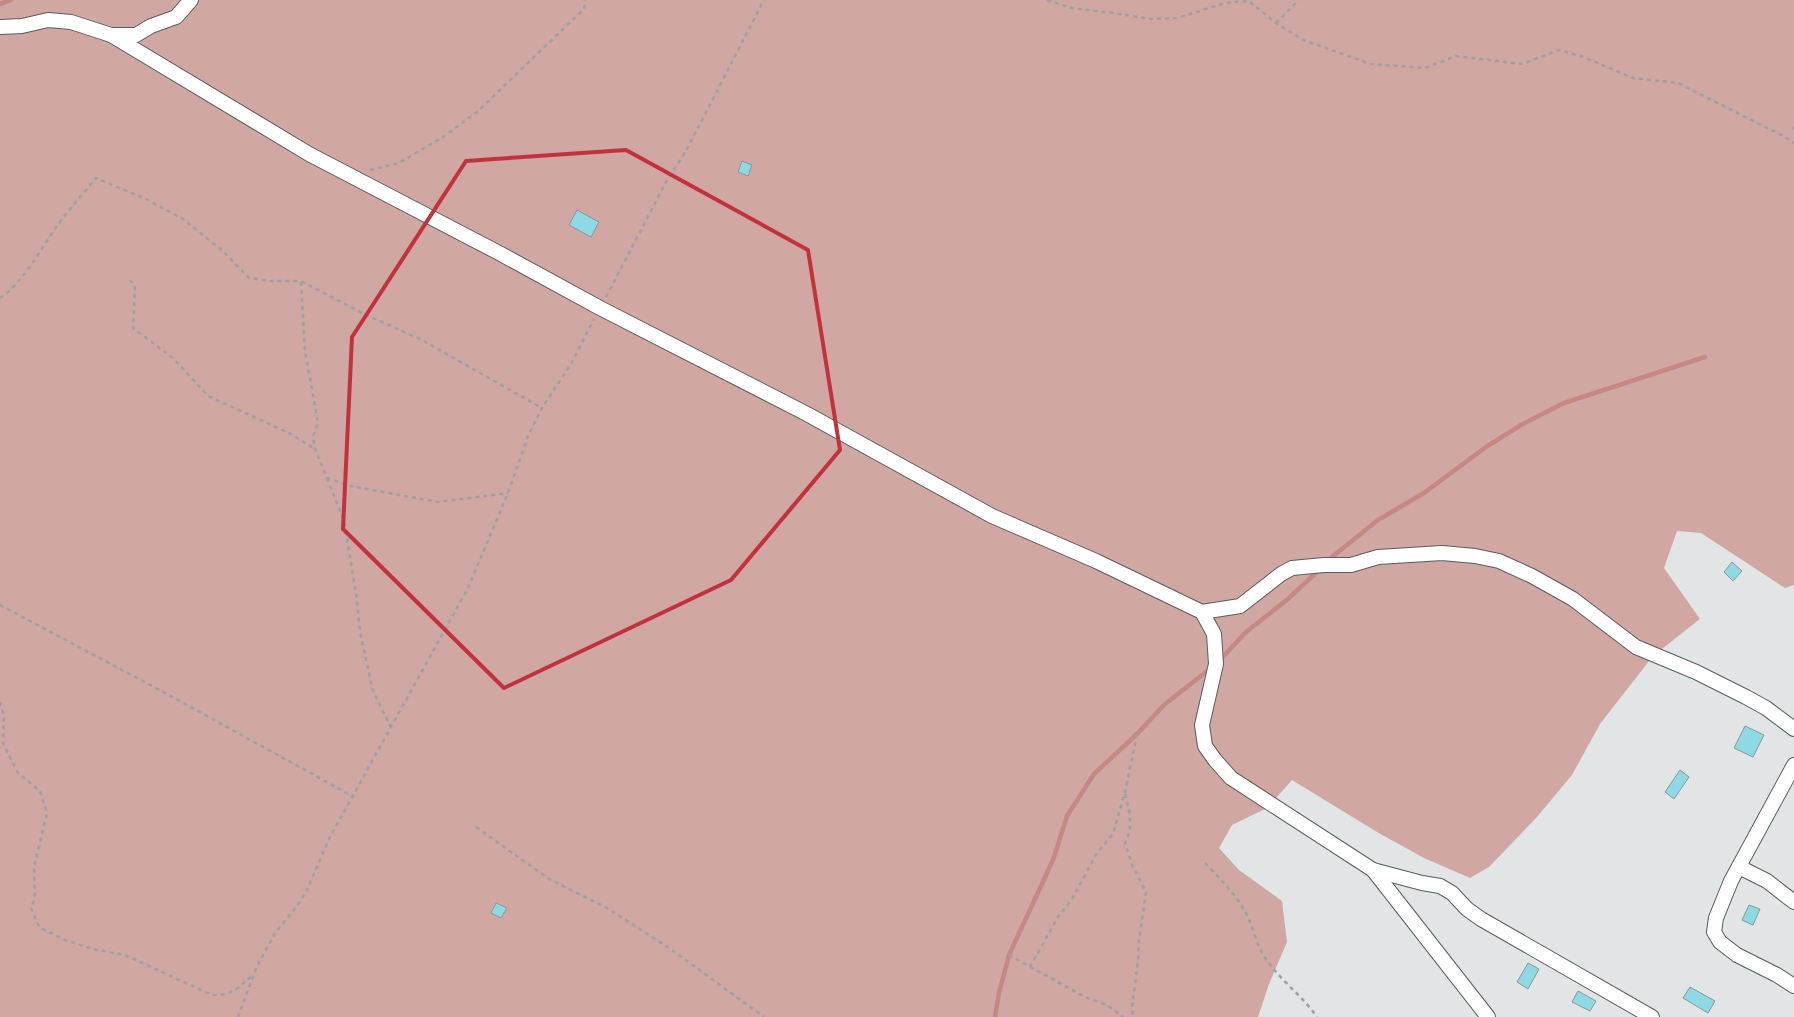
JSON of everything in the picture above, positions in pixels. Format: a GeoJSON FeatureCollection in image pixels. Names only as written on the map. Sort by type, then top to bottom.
{"type":"FeatureCollection","features":[{"type":"Feature","properties":{"kind":"street"},"geometry":{"type":"LineString","coordinates":[[111,36],[136,35],[151,26],[176,17],[192,0]]}},
{"type":"Feature","properties":{"kind":"street"},"geometry":{"type":"LineString","coordinates":[[0,26],[22,26],[48,20],[71,22],[111,36],[309,154],[600,308],[807,414],[992,516],[1096,561],[1202,612],[1240,606],[1281,574],[1292,568],[1351,565],[1378,557],[1442,553],[1475,556],[1499,561],[1532,576],[1573,599],[1636,647],[1696,672],[1766,708],[1794,729]]}},
{"type":"Feature","properties":{"kind":"street"},"geometry":{"type":"LineString","coordinates":[[1202,612],[1214,634],[1216,664],[1202,725],[1205,746],[1231,778],[1373,870],[1448,889],[1467,909],[1481,919],[1652,1017]]}},
{"type":"Feature","properties":{"kind":"street"},"geometry":{"type":"LineString","coordinates":[[1794,765],[1739,867],[1716,918],[1714,932],[1720,942],[1737,955],[1777,975],[1794,986]]}},
{"type":"Feature","properties":{"kind":"street"},"geometry":{"type":"LineString","coordinates":[[1739,867],[1767,881],[1794,902]]}},
{"type":"Feature","properties":{"kind":"street"},"geometry":{"type":"LineString","coordinates":[[1373,870],[1488,1017]]}},
{"type":"Feature","properties":{"kind":"path"},"geometry":{"type":"LineString","coordinates":[[350,175],[398,163],[443,137],[477,112],[584,9],[586,0]]}},
{"type":"Feature","properties":{"kind":"path"},"geometry":{"type":"LineString","coordinates":[[238,1017],[253,975],[276,932],[306,892],[330,837],[354,797],[468,588],[508,493],[528,436],[542,408],[570,364],[666,182],[686,151],[764,0]]}},
{"type":"Feature","properties":{"kind":"path"},"geometry":{"type":"LineString","coordinates":[[1046,0],[1072,8],[1151,19],[1177,18],[1225,3],[1248,0],[1276,23],[1303,40],[1371,64],[1425,68],[1456,56],[1522,64],[1559,50],[1581,56],[1633,78],[1678,83],[1794,143]]}},
{"type":"Feature","properties":{"kind":"path"},"geometry":{"type":"LineString","coordinates":[[1276,23],[1299,0]]}},
{"type":"Feature","properties":{"kind":"path"},"geometry":{"type":"LineString","coordinates":[[0,298],[8,293],[59,223],[96,178],[146,199],[183,220],[223,251],[249,278],[270,281],[301,281],[364,314],[420,340],[542,408]]}},
{"type":"Feature","properties":{"kind":"path"},"geometry":{"type":"LineString","coordinates":[[130,280],[135,286],[133,328],[173,358],[208,396],[289,433],[315,448]]}},
{"type":"Feature","properties":{"kind":"path"},"geometry":{"type":"LineString","coordinates":[[301,281],[304,351],[318,423],[313,437],[315,448],[344,520],[356,593],[360,632],[373,691],[391,728]]}},
{"type":"Feature","properties":{"kind":"path"},"geometry":{"type":"LineString","coordinates":[[327,478],[351,486],[437,502],[508,493]]}},
{"type":"Feature","properties":{"kind":"path"},"geometry":{"type":"LineString","coordinates":[[0,605],[354,797]]}},
{"type":"Feature","properties":{"kind":"path"},"geometry":{"type":"LineString","coordinates":[[0,702],[4,716],[3,743],[18,773],[40,791],[47,813],[34,867],[35,898],[31,908],[39,927],[65,940],[93,949],[125,955],[212,995],[235,992],[253,975]]}},
{"type":"Feature","properties":{"kind":"path"},"geometry":{"type":"LineString","coordinates":[[1030,967],[1058,917],[1072,899],[1097,853],[1113,834],[1138,734]]}},
{"type":"Feature","properties":{"kind":"path"},"geometry":{"type":"LineString","coordinates":[[1124,792],[1129,808],[1130,831],[1125,843],[1132,866],[1146,892],[1138,940],[1138,961],[1132,1007],[1133,1017]]}},
{"type":"Feature","properties":{"kind":"path"},"geometry":{"type":"LineString","coordinates":[[476,827],[549,879],[614,913],[669,948],[764,1017]]}},
{"type":"Feature","properties":{"kind":"path"},"geometry":{"type":"LineString","coordinates":[[1205,863],[1235,894],[1248,917],[1262,952],[1288,986],[1317,1017]]}},
{"type":"Feature","properties":{"kind":"path"},"geometry":{"type":"LineString","coordinates":[[1009,955],[1085,997],[1107,1005],[1123,1017]]}},
{"type":"Feature","properties":{"kind":"highlighted area"},"geometry":{"type":"Polygon","coordinates":[[[626,150],[808,250],[840,450],[731,580],[504,688],[343,529],[352,337],[466,161],[626,150]]]}},
{"type":"Feature","properties":{"kind":"shaded area"},"geometry":{"type":"Polygon","coordinates":[[[0,0],[1794,0],[1794,585],[1785,588],[1701,533],[1677,531],[1664,568],[1700,619],[1653,656],[1600,724],[1572,775],[1537,817],[1489,867],[1470,878],[1424,858],[1377,832],[1292,780],[1267,808],[1232,825],[1219,848],[1239,870],[1282,901],[1287,942],[1269,984],[1258,1017],[0,1017],[0,0]]]}},
{"type":"Feature","properties":{"kind":"building"},"geometry":{"type":"Polygon","coordinates":[[[742,161],[752,165],[748,176],[738,172],[742,161]]]}},
{"type":"Feature","properties":{"kind":"building"},"geometry":{"type":"Polygon","coordinates":[[[577,210],[599,222],[591,237],[569,225],[577,210]]]}},
{"type":"Feature","properties":{"kind":"building"},"geometry":{"type":"Polygon","coordinates":[[[1732,562],[1742,571],[1733,581],[1724,572],[1732,562]]]}},
{"type":"Feature","properties":{"kind":"building"},"geometry":{"type":"Polygon","coordinates":[[[1745,726],[1764,735],[1753,757],[1734,748],[1745,726]]]}},
{"type":"Feature","properties":{"kind":"building"},"geometry":{"type":"Polygon","coordinates":[[[1680,770],[1689,777],[1674,799],[1665,792],[1680,770]]]}},
{"type":"Feature","properties":{"kind":"building"},"geometry":{"type":"Polygon","coordinates":[[[496,903],[507,908],[501,918],[491,913],[496,903]]]}},
{"type":"Feature","properties":{"kind":"building"},"geometry":{"type":"Polygon","coordinates":[[[1749,905],[1760,909],[1753,925],[1742,920],[1749,905]]]}},
{"type":"Feature","properties":{"kind":"building"},"geometry":{"type":"Polygon","coordinates":[[[1528,963],[1539,969],[1528,989],[1517,982],[1528,963]]]}},
{"type":"Feature","properties":{"kind":"building"},"geometry":{"type":"Polygon","coordinates":[[[1690,987],[1715,1001],[1708,1013],[1683,998],[1690,987]]]}},
{"type":"Feature","properties":{"kind":"building"},"geometry":{"type":"Polygon","coordinates":[[[1578,991],[1596,1001],[1590,1011],[1572,1002],[1578,991]]]}},
{"type":"Feature","properties":{"kind":"waterway"},"geometry":{"type":"LineString","coordinates":[[0,4],[11,0]]}},
{"type":"Feature","properties":{"kind":"waterway"},"geometry":{"type":"LineString","coordinates":[[1327,561],[1378,520],[1424,493],[1486,447],[1521,425],[1564,403],[1705,357]]}},
{"type":"Feature","properties":{"kind":"waterway"},"geometry":{"type":"LineString","coordinates":[[1219,661],[1246,632],[1288,599],[1320,569]]}},
{"type":"Feature","properties":{"kind":"waterway"},"geometry":{"type":"LineString","coordinates":[[995,1017],[1009,955],[1053,860],[1067,816],[1094,774],[1137,734],[1164,705],[1211,668]]}}]}
